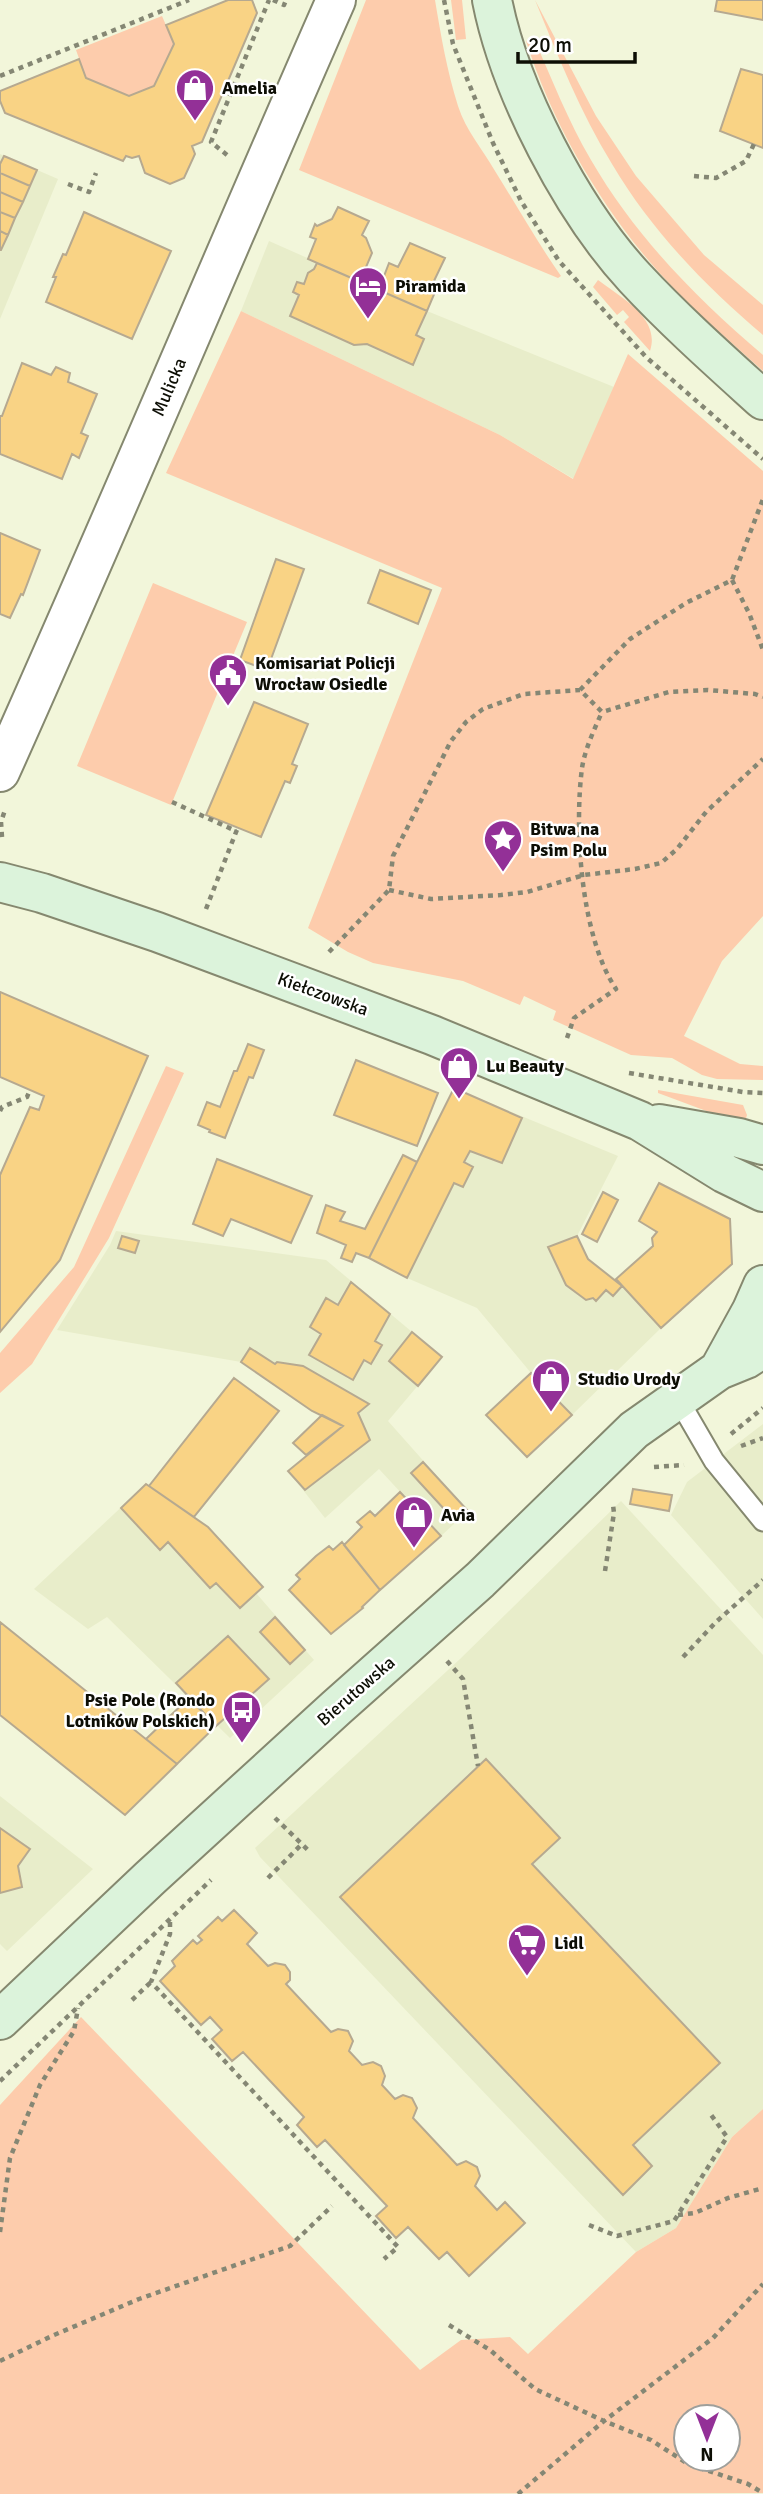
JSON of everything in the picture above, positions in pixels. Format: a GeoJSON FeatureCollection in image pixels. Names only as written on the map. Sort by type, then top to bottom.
{"type":"FeatureCollection","features":[{"type":"Feature","properties":{"kind":"street","name":"Mulicka"},"geometry":{"type":"LineString","coordinates":[[0,772],[336,0]]}},
{"type":"Feature","properties":{"kind":"street"},"geometry":{"type":"LineString","coordinates":[[492,0],[496,20],[537,128],[591,223],[635,278],[763,400]]}},
{"type":"Feature","properties":{"kind":"street","name":"Kiełczowska"},"geometry":{"type":"LineString","coordinates":[[0,882],[42,893],[144,928],[432,1035],[640,1121],[724,1173],[763,1192]]}},
{"type":"Feature","properties":{"kind":"street","name":"Kiełczowska"},"geometry":{"type":"LineString","coordinates":[[640,1121],[763,1145]]}},
{"type":"Feature","properties":{"kind":"street","name":"Bierutowska"},"geometry":{"type":"LineString","coordinates":[[719,1370],[763,1285]]}},
{"type":"Feature","properties":{"kind":"street","name":"Bierutowska"},"geometry":{"type":"LineString","coordinates":[[0,2020],[336,1707],[480,1580],[634,1430],[719,1370],[746,1359],[763,1348]]}},
{"type":"Feature","properties":{"kind":"lane"},"geometry":{"type":"LineString","coordinates":[[678,1399],[714,1461],[763,1521]]}},
{"type":"Feature","properties":{"kind":"path"},"geometry":{"type":"LineString","coordinates":[[0,76],[189,0]]}},
{"type":"Feature","properties":{"kind":"path"},"geometry":{"type":"LineString","coordinates":[[273,0],[284,5],[286,0]]}},
{"type":"Feature","properties":{"kind":"path"},"geometry":{"type":"LineString","coordinates":[[694,177],[716,178],[746,162],[754,144]]}},
{"type":"Feature","properties":{"kind":"path"},"geometry":{"type":"LineString","coordinates":[[68,184],[89,191],[96,173]]}},
{"type":"Feature","properties":{"kind":"path"},"geometry":{"type":"LineString","coordinates":[[329,953],[389,890],[393,856],[451,741],[466,722],[483,709],[524,694],[580,690],[630,639],[686,603],[732,580],[763,499]]}},
{"type":"Feature","properties":{"kind":"path"},"geometry":{"type":"LineString","coordinates":[[732,580],[749,612],[763,650]]}},
{"type":"Feature","properties":{"kind":"path"},"geometry":{"type":"LineString","coordinates":[[580,690],[602,712]]}},
{"type":"Feature","properties":{"kind":"path"},"geometry":{"type":"LineString","coordinates":[[568,1038],[575,1018],[616,989],[607,976],[592,929],[579,843],[582,767],[589,741],[602,712],[669,692],[708,690],[763,697]]}},
{"type":"Feature","properties":{"kind":"path"},"geometry":{"type":"LineString","coordinates":[[389,890],[431,899],[489,896],[527,892],[583,875],[661,863],[677,849],[713,804],[763,759]]}},
{"type":"Feature","properties":{"kind":"path"},"geometry":{"type":"LineString","coordinates":[[172,802],[237,829],[205,909]]}},
{"type":"Feature","properties":{"kind":"path"},"geometry":{"type":"LineString","coordinates":[[632,1072],[708,1087],[763,1093]]}},
{"type":"Feature","properties":{"kind":"path"},"geometry":{"type":"LineString","coordinates":[[0,1111],[2,1107],[27,1097],[30,1090]]}},
{"type":"Feature","properties":{"kind":"path"},"geometry":{"type":"LineString","coordinates":[[653,1468],[690,1465]]}},
{"type":"Feature","properties":{"kind":"path"},"geometry":{"type":"LineString","coordinates":[[605,1571],[614,1513],[611,1498]]}},
{"type":"Feature","properties":{"kind":"path"},"geometry":{"type":"LineString","coordinates":[[683,1657],[716,1622],[763,1580]]}},
{"type":"Feature","properties":{"kind":"path"},"geometry":{"type":"LineString","coordinates":[[420,1634],[463,1679],[478,1766]]}},
{"type":"Feature","properties":{"kind":"path"},"geometry":{"type":"LineString","coordinates":[[270,1812],[310,1852]]}},
{"type":"Feature","properties":{"kind":"path"},"geometry":{"type":"LineString","coordinates":[[268,1878],[302,1844]]}},
{"type":"Feature","properties":{"kind":"path"},"geometry":{"type":"LineString","coordinates":[[0,2081],[215,1876]]}},
{"type":"Feature","properties":{"kind":"path"},"geometry":{"type":"LineString","coordinates":[[132,2000],[151,1982],[170,1934],[170,1921]]}},
{"type":"Feature","properties":{"kind":"path"},"geometry":{"type":"LineString","coordinates":[[151,1982],[398,2247],[384,2259]]}},
{"type":"Feature","properties":{"kind":"path"},"geometry":{"type":"LineString","coordinates":[[0,2232],[10,2158],[40,2085],[74,2031],[78,2008]]}},
{"type":"Feature","properties":{"kind":"path"},"geometry":{"type":"LineString","coordinates":[[589,2225],[617,2236],[674,2221],[727,2137],[709,2112]]}},
{"type":"Feature","properties":{"kind":"path"},"geometry":{"type":"LineString","coordinates":[[677,2216],[695,2213],[728,2198],[763,2188]]}},
{"type":"Feature","properties":{"kind":"path"},"geometry":{"type":"LineString","coordinates":[[0,2361],[139,2299],[290,2246],[332,2206]]}},
{"type":"Feature","properties":{"kind":"path"},"geometry":{"type":"LineString","coordinates":[[518,2494],[604,2421],[713,2338],[763,2284]]}},
{"type":"Feature","properties":{"kind":"path"},"geometry":{"type":"LineString","coordinates":[[449,2325],[490,2350],[536,2389],[651,2440],[688,2464],[748,2484],[763,2493]]}},
{"type":"Feature","properties":{"kind":"shaded area"},"geometry":{"type":"Polygon","coordinates":[[[366,0],[435,0],[447,67],[461,115],[561,276],[558,278],[299,170],[366,0]]]}},
{"type":"Feature","properties":{"kind":"shaded area"},"geometry":{"type":"Polygon","coordinates":[[[451,0],[462,0],[466,39],[456,40],[451,0]]]}},
{"type":"Feature","properties":{"kind":"shaded area"},"geometry":{"type":"Polygon","coordinates":[[[535,0],[596,116],[636,176],[704,255],[763,305],[763,335],[720,297],[680,256],[627,188],[580,104],[535,0]]]}},
{"type":"Feature","properties":{"kind":"shaded area"},"geometry":{"type":"Polygon","coordinates":[[[162,16],[174,44],[154,86],[129,96],[86,78],[76,50],[162,16]]]}},
{"type":"Feature","properties":{"kind":"shaded area"},"geometry":{"type":"Polygon","coordinates":[[[534,39],[575,130],[608,188],[668,265],[763,355],[763,371],[672,286],[625,231],[591,181],[561,127],[526,41],[534,39]]]}},
{"type":"Feature","properties":{"kind":"shaded area"},"geometry":{"type":"Polygon","coordinates":[[[0,154],[58,179],[0,319],[0,154]]]}},
{"type":"Feature","properties":{"kind":"shaded area"},"geometry":{"type":"Polygon","coordinates":[[[269,241],[427,311],[614,387],[574,479],[500,435],[241,311],[269,241]]]}},
{"type":"Feature","properties":{"kind":"shaded area"},"geometry":{"type":"Polygon","coordinates":[[[598,280],[627,301],[644,319],[650,328],[650,351],[624,322],[629,317],[623,310],[617,315],[593,287],[598,280]]]}},
{"type":"Feature","properties":{"kind":"shaded area"},"geometry":{"type":"Polygon","coordinates":[[[241,311],[500,435],[573,479],[628,354],[763,471],[763,916],[722,961],[684,1036],[740,1064],[763,1066],[763,1080],[717,1079],[702,1075],[672,1058],[631,1055],[553,1020],[556,1011],[524,996],[520,1005],[463,981],[373,963],[348,952],[308,928],[442,588],[166,473],[241,311]]]}},
{"type":"Feature","properties":{"kind":"shaded area"},"geometry":{"type":"Polygon","coordinates":[[[153,583],[247,622],[171,805],[77,766],[153,583]]]}},
{"type":"Feature","properties":{"kind":"shaded area"},"geometry":{"type":"Polygon","coordinates":[[[166,1066],[184,1073],[109,1238],[32,1364],[0,1393],[0,1353],[74,1267],[166,1066]]]}},
{"type":"Feature","properties":{"kind":"shaded area"},"geometry":{"type":"Polygon","coordinates":[[[454,1088],[618,1156],[577,1236],[588,1259],[616,1279],[661,1328],[572,1415],[531,1373],[477,1308],[407,1278],[369,1258],[454,1088]]]}},
{"type":"Feature","properties":{"kind":"shaded area"},"geometry":{"type":"Polygon","coordinates":[[[658,1090],[743,1105],[747,1115],[744,1125],[658,1093],[658,1090]]]}},
{"type":"Feature","properties":{"kind":"shaded area"},"geometry":{"type":"Polygon","coordinates":[[[116,1231],[326,1260],[442,1357],[388,1421],[468,1511],[441,1536],[379,1469],[325,1518],[288,1471],[343,1425],[312,1411],[241,1362],[57,1330],[116,1231]]]}},
{"type":"Feature","properties":{"kind":"shaded area"},"geometry":{"type":"Polygon","coordinates":[[[763,1424],[763,1619],[671,1515],[687,1482],[763,1424]]]}},
{"type":"Feature","properties":{"kind":"shaded area"},"geometry":{"type":"Polygon","coordinates":[[[146,1484],[208,1527],[263,1587],[256,1593],[314,1660],[230,1738],[107,1617],[88,1629],[34,1589],[146,1484]]]}},
{"type":"Feature","properties":{"kind":"shaded area"},"geometry":{"type":"Polygon","coordinates":[[[621,1501],[763,1655],[763,2109],[732,2137],[676,2228],[636,2252],[260,1857],[255,1848],[460,1659],[621,1501]]]}},
{"type":"Feature","properties":{"kind":"shaded area"},"geometry":{"type":"Polygon","coordinates":[[[0,1796],[93,1869],[7,1951],[0,1944],[0,1796]]]}},
{"type":"Feature","properties":{"kind":"shaded area"},"geometry":{"type":"Polygon","coordinates":[[[81,2017],[420,2370],[461,2340],[510,2337],[528,2354],[636,2252],[676,2228],[732,2137],[763,2109],[763,2493],[0,2494],[0,2105],[81,2017]]]}},
{"type":"Feature","properties":{"kind":"building"},"geometry":{"type":"Polygon","coordinates":[[[228,0],[252,0],[257,13],[202,142],[192,146],[195,154],[184,178],[170,184],[145,173],[139,156],[126,156],[123,161],[5,113],[0,101],[0,91],[79,59],[86,78],[129,96],[154,86],[174,44],[166,25],[228,0]]]}},
{"type":"Feature","properties":{"kind":"building"},"geometry":{"type":"Polygon","coordinates":[[[717,0],[763,0],[763,20],[715,11],[717,0]]]}},
{"type":"Feature","properties":{"kind":"building"},"geometry":{"type":"Polygon","coordinates":[[[741,69],[763,75],[763,148],[720,131],[741,69]]]}},
{"type":"Feature","properties":{"kind":"building"},"geometry":{"type":"Polygon","coordinates":[[[4,156],[37,170],[30,186],[0,173],[4,156]]]}},
{"type":"Feature","properties":{"kind":"building"},"geometry":{"type":"Polygon","coordinates":[[[0,173],[30,186],[23,202],[0,192],[0,173]]]}},
{"type":"Feature","properties":{"kind":"building"},"geometry":{"type":"Polygon","coordinates":[[[0,192],[23,202],[15,218],[0,212],[0,192]]]}},
{"type":"Feature","properties":{"kind":"building"},"geometry":{"type":"Polygon","coordinates":[[[338,207],[369,221],[362,235],[372,253],[366,267],[384,276],[389,263],[398,267],[410,243],[445,258],[433,283],[438,285],[427,311],[308,259],[316,239],[310,237],[315,224],[317,226],[332,219],[338,207]]]}},
{"type":"Feature","properties":{"kind":"building"},"geometry":{"type":"Polygon","coordinates":[[[0,212],[15,218],[8,235],[0,231],[0,212]]]}},
{"type":"Feature","properties":{"kind":"building"},"geometry":{"type":"Polygon","coordinates":[[[84,212],[171,251],[132,339],[46,302],[56,277],[53,277],[63,254],[66,255],[84,212]]]}},
{"type":"Feature","properties":{"kind":"building"},"geometry":{"type":"Polygon","coordinates":[[[0,231],[8,235],[1,250],[0,250],[0,231]]]}},
{"type":"Feature","properties":{"kind":"building"},"geometry":{"type":"Polygon","coordinates":[[[317,263],[427,311],[416,335],[424,339],[413,365],[367,344],[354,345],[290,316],[299,295],[293,292],[297,282],[304,284],[308,273],[317,263]]]}},
{"type":"Feature","properties":{"kind":"building"},"geometry":{"type":"Polygon","coordinates":[[[22,363],[51,375],[56,367],[70,373],[68,382],[97,394],[81,433],[88,436],[79,458],[72,454],[62,479],[0,454],[0,416],[22,363]]]}},
{"type":"Feature","properties":{"kind":"building"},"geometry":{"type":"Polygon","coordinates":[[[0,533],[40,550],[23,595],[21,594],[10,618],[0,614],[0,533]]]}},
{"type":"Feature","properties":{"kind":"building"},"geometry":{"type":"Polygon","coordinates":[[[276,559],[304,569],[267,670],[240,660],[276,559]]]}},
{"type":"Feature","properties":{"kind":"building"},"geometry":{"type":"Polygon","coordinates":[[[380,570],[431,590],[418,624],[368,603],[380,570]]]}},
{"type":"Feature","properties":{"kind":"building"},"geometry":{"type":"Polygon","coordinates":[[[254,702],[308,724],[292,764],[297,766],[290,783],[285,781],[261,837],[206,815],[254,702]]]}},
{"type":"Feature","properties":{"kind":"building"},"geometry":{"type":"Polygon","coordinates":[[[0,992],[148,1056],[60,1260],[0,1332],[0,1175],[30,1107],[39,1110],[44,1096],[0,1077],[0,992]]]}},
{"type":"Feature","properties":{"kind":"building"},"geometry":{"type":"Polygon","coordinates":[[[248,1044],[264,1050],[253,1078],[249,1077],[225,1138],[198,1125],[207,1102],[220,1107],[248,1044]]]}},
{"type":"Feature","properties":{"kind":"building"},"geometry":{"type":"Polygon","coordinates":[[[356,1060],[438,1093],[417,1146],[334,1115],[356,1060]]]}},
{"type":"Feature","properties":{"kind":"building"},"geometry":{"type":"Polygon","coordinates":[[[454,1088],[522,1118],[502,1163],[470,1151],[464,1162],[473,1167],[463,1187],[454,1183],[407,1278],[369,1258],[454,1088]]]}},
{"type":"Feature","properties":{"kind":"building"},"geometry":{"type":"Polygon","coordinates":[[[403,1155],[417,1162],[369,1258],[356,1253],[352,1262],[341,1258],[346,1245],[317,1233],[326,1205],[345,1212],[340,1221],[365,1229],[403,1155]]]}},
{"type":"Feature","properties":{"kind":"building"},"geometry":{"type":"Polygon","coordinates":[[[217,1159],[312,1196],[291,1243],[231,1219],[223,1236],[193,1224],[217,1159]]]}},
{"type":"Feature","properties":{"kind":"building"},"geometry":{"type":"Polygon","coordinates":[[[659,1183],[730,1219],[732,1264],[661,1328],[616,1279],[653,1246],[652,1238],[657,1232],[639,1221],[659,1183]]]}},
{"type":"Feature","properties":{"kind":"building"},"geometry":{"type":"Polygon","coordinates":[[[603,1192],[618,1200],[597,1242],[582,1234],[603,1192]]]}},
{"type":"Feature","properties":{"kind":"building"},"geometry":{"type":"Polygon","coordinates":[[[122,1236],[139,1241],[135,1253],[118,1248],[122,1236]]]}},
{"type":"Feature","properties":{"kind":"building"},"geometry":{"type":"Polygon","coordinates":[[[577,1236],[588,1259],[622,1286],[613,1296],[606,1290],[596,1301],[593,1298],[586,1300],[566,1285],[548,1247],[577,1236]]]}},
{"type":"Feature","properties":{"kind":"building"},"geometry":{"type":"Polygon","coordinates":[[[351,1282],[390,1314],[375,1341],[382,1345],[371,1364],[364,1360],[353,1380],[309,1355],[321,1334],[310,1327],[326,1298],[338,1305],[351,1282]]]}},
{"type":"Feature","properties":{"kind":"building"},"geometry":{"type":"Polygon","coordinates":[[[412,1332],[442,1357],[418,1386],[389,1361],[412,1332]]]}},
{"type":"Feature","properties":{"kind":"building"},"geometry":{"type":"Polygon","coordinates":[[[250,1348],[275,1364],[277,1362],[303,1366],[369,1404],[358,1413],[370,1440],[305,1490],[288,1471],[343,1426],[312,1411],[241,1362],[250,1348]]]}},
{"type":"Feature","properties":{"kind":"building"},"geometry":{"type":"Polygon","coordinates":[[[531,1373],[572,1415],[527,1457],[486,1415],[531,1373]]]}},
{"type":"Feature","properties":{"kind":"building"},"geometry":{"type":"Polygon","coordinates":[[[234,1378],[279,1411],[194,1517],[149,1486],[234,1378]]]}},
{"type":"Feature","properties":{"kind":"building"},"geometry":{"type":"Polygon","coordinates":[[[322,1415],[343,1426],[306,1455],[293,1443],[322,1415]]]}},
{"type":"Feature","properties":{"kind":"building"},"geometry":{"type":"Polygon","coordinates":[[[423,1462],[468,1511],[456,1522],[411,1473],[423,1462]]]}},
{"type":"Feature","properties":{"kind":"building"},"geometry":{"type":"Polygon","coordinates":[[[146,1484],[208,1527],[263,1587],[240,1608],[216,1583],[210,1588],[168,1542],[160,1550],[121,1508],[146,1484]]]}},
{"type":"Feature","properties":{"kind":"building"},"geometry":{"type":"Polygon","coordinates":[[[633,1489],[672,1495],[669,1511],[630,1504],[633,1489]]]}},
{"type":"Feature","properties":{"kind":"building"},"geometry":{"type":"Polygon","coordinates":[[[400,1492],[441,1536],[380,1590],[344,1545],[362,1527],[357,1522],[370,1511],[375,1516],[400,1492]]]}},
{"type":"Feature","properties":{"kind":"building"},"geometry":{"type":"Polygon","coordinates":[[[342,1542],[380,1590],[331,1634],[289,1590],[300,1579],[296,1575],[316,1556],[329,1546],[333,1550],[342,1542]]]}},
{"type":"Feature","properties":{"kind":"building"},"geometry":{"type":"Polygon","coordinates":[[[275,1617],[305,1650],[290,1664],[260,1632],[275,1617]]]}},
{"type":"Feature","properties":{"kind":"building"},"geometry":{"type":"Polygon","coordinates":[[[0,1622],[177,1764],[125,1815],[0,1715],[0,1622]]]}},
{"type":"Feature","properties":{"kind":"building"},"geometry":{"type":"Polygon","coordinates":[[[228,1636],[269,1679],[216,1726],[176,1683],[228,1636]]]}},
{"type":"Feature","properties":{"kind":"building"},"geometry":{"type":"Polygon","coordinates":[[[189,1698],[216,1726],[177,1764],[146,1739],[189,1698]]]}},
{"type":"Feature","properties":{"kind":"building","name":"Lidl"},"geometry":{"type":"Polygon","coordinates":[[[486,1759],[560,1838],[532,1864],[720,2063],[633,2145],[652,2166],[623,2195],[340,1897],[486,1759]]]}},
{"type":"Feature","properties":{"kind":"building"},"geometry":{"type":"Polygon","coordinates":[[[0,1828],[30,1849],[18,1866],[22,1887],[0,1893],[0,1828]]]}},
{"type":"Feature","properties":{"kind":"building"},"geometry":{"type":"Polygon","coordinates":[[[234,1910],[257,1933],[247,1944],[268,1966],[275,1963],[285,1965],[290,1972],[290,1980],[286,1984],[331,2032],[338,2029],[348,2031],[353,2041],[349,2051],[362,2065],[373,2062],[381,2066],[385,2076],[382,2085],[395,2099],[403,2095],[412,2098],[417,2108],[413,2118],[457,2165],[466,2161],[477,2167],[480,2176],[475,2186],[497,2210],[505,2202],[525,2223],[469,2276],[447,2252],[439,2259],[408,2227],[396,2238],[376,2216],[387,2206],[325,2140],[317,2147],[297,2125],[304,2117],[243,2052],[232,2061],[212,2039],[222,2030],[210,2017],[201,2025],[160,1981],[175,1966],[172,1961],[193,1940],[197,1944],[202,1940],[198,1936],[218,1917],[222,1921],[234,1910]]]}},
{"type":"Feature","properties":{"kind":"place","name":"Amelia"},"geometry":{"type":"Point","coordinates":[195,122]}},
{"type":"Feature","properties":{"kind":"place","name":"Piramida"},"geometry":{"type":"Point","coordinates":[368,320]}},
{"type":"Feature","properties":{"kind":"place","name":"Komisariat Policji Wrocław Osiedle"},"geometry":{"type":"Point","coordinates":[228,707]}},
{"type":"Feature","properties":{"kind":"place","name":"Bitwa na Psim Polu"},"geometry":{"type":"Point","coordinates":[503,873]}},
{"type":"Feature","properties":{"kind":"place","name":"Lu Beauty"},"geometry":{"type":"Point","coordinates":[459,1100]}},
{"type":"Feature","properties":{"kind":"place","name":"Studio Urody"},"geometry":{"type":"Point","coordinates":[551,1413]}},
{"type":"Feature","properties":{"kind":"place","name":"Avia"},"geometry":{"type":"Point","coordinates":[414,1549]}},
{"type":"Feature","properties":{"kind":"place","name":"Psie Pole (Rondo Lotników Polskich)"},"geometry":{"type":"Point","coordinates":[242,1744]}},
{"type":"Feature","properties":{"kind":"place","name":"Lidl"},"geometry":{"type":"Point","coordinates":[527,1977]}}]}
